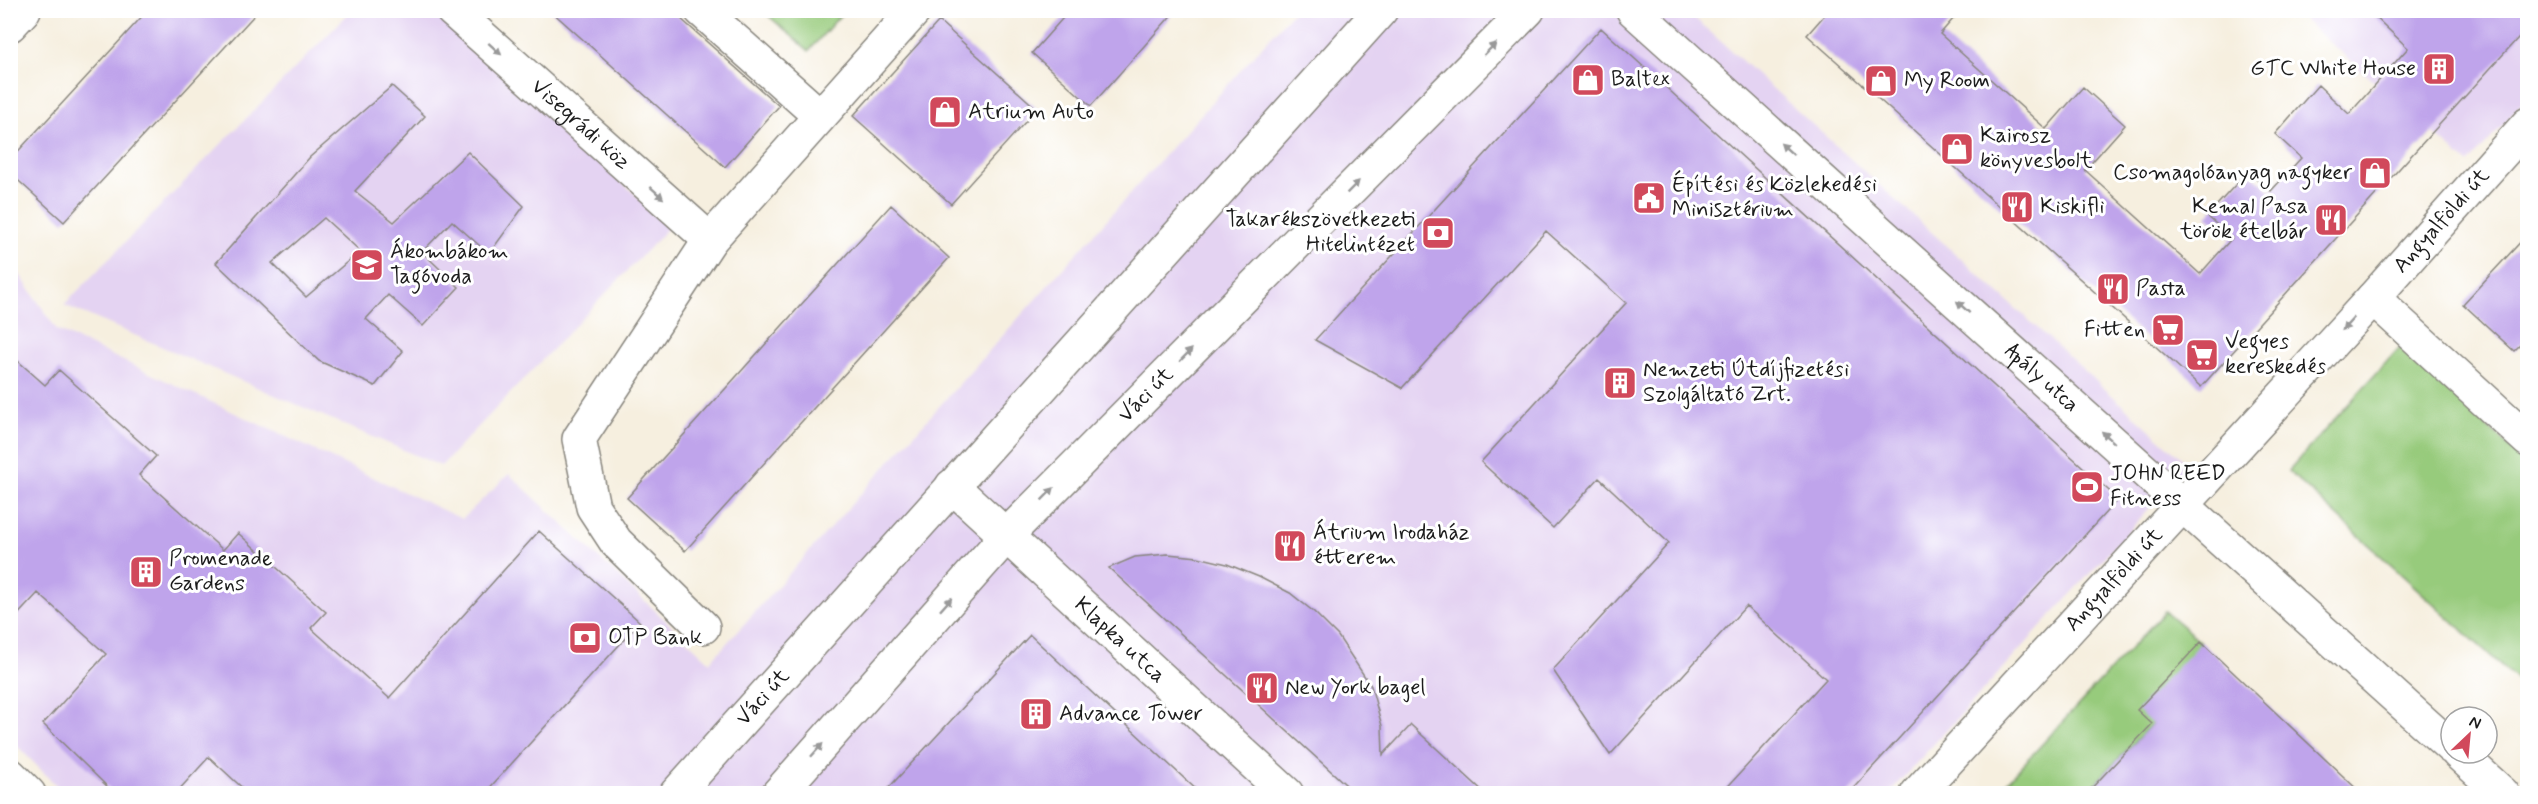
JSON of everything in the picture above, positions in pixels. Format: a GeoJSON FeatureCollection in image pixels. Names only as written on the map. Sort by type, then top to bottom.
{"type":"FeatureCollection","features":[{"type":"Feature","properties":{"kind":"street"},"geometry":{"type":"LineString","coordinates":[[10,25],[24,10]]}},
{"type":"Feature","properties":{"kind":"street","name":"Visegrádi köz"},"geometry":{"type":"LineString","coordinates":[[452,10],[516,77],[710,240]]}},
{"type":"Feature","properties":{"kind":"street"},"geometry":{"type":"LineString","coordinates":[[701,10],[820,116]]}},
{"type":"Feature","properties":{"kind":"street"},"geometry":{"type":"LineString","coordinates":[[703,627],[616,542],[593,507],[579,439],[710,240],[915,10]]}},
{"type":"Feature","properties":{"kind":"street","name":"Váci út"},"geometry":{"type":"LineString","coordinates":[[676,794],[1381,10]]}},
{"type":"Feature","properties":{"kind":"street","name":"Váci út"},"geometry":{"type":"LineString","coordinates":[[778,794],[1007,535],[1528,10]]}},
{"type":"Feature","properties":{"kind":"street","name":"Apály utca"},"geometry":{"type":"LineString","coordinates":[[1633,10],[2439,736]]}},
{"type":"Feature","properties":{"kind":"street","name":"Angyalföldi út"},"geometry":{"type":"LineString","coordinates":[[1917,794],[2373,298],[2528,124]]}},
{"type":"Feature","properties":{"kind":"street"},"geometry":{"type":"LineString","coordinates":[[2373,298],[2528,440]]}},
{"type":"Feature","properties":{"kind":"street","name":"Klapka utca"},"geometry":{"type":"LineString","coordinates":[[952,486],[1287,794]]}},
{"type":"Feature","properties":{"kind":"street"},"geometry":{"type":"LineString","coordinates":[[2471,765],[2503,794]]}},
{"type":"Feature","properties":{"kind":"street"},"geometry":{"type":"LineString","coordinates":[[10,775],[29,794]]}},
{"type":"Feature","properties":{"kind":"shaded area","name":"Ákombákom Tagóvoda"},"geometry":{"type":"Polygon","coordinates":[[[351,11],[432,11],[670,226],[441,466],[64,305],[351,11]]]}},
{"type":"Feature","properties":{"kind":"shaded area"},"geometry":{"type":"Polygon","coordinates":[[[1294,11],[1687,11],[2189,465],[1889,793],[64,793],[11,740],[10,260],[57,330],[462,519],[509,474],[710,662],[1294,11]]]}},
{"type":"Feature","properties":{"kind":"shaded area"},"geometry":{"type":"Polygon","coordinates":[[[2294,11],[2527,11],[2527,98],[2468,164],[2294,11]]]}},
{"type":"Feature","properties":{"kind":"green space"},"geometry":{"type":"Polygon","coordinates":[[[763,11],[844,11],[809,51],[763,11]]]}},
{"type":"Feature","properties":{"kind":"green space"},"geometry":{"type":"Polygon","coordinates":[[[2400,347],[2527,463],[2527,689],[2288,471],[2400,347]]]}},
{"type":"Feature","properties":{"kind":"green space"},"geometry":{"type":"Polygon","coordinates":[[[2165,611],[2201,642],[2152,724],[2086,793],[1996,794],[2165,611]]]}},
{"type":"Feature","properties":{"kind":"building"},"geometry":{"type":"Polygon","coordinates":[[[148,10],[259,10],[64,222],[10,173],[10,160],[148,10]]]}},
{"type":"Feature","properties":{"kind":"building"},"geometry":{"type":"Polygon","coordinates":[[[550,10],[671,10],[779,106],[725,167],[550,10]]]}},
{"type":"Feature","properties":{"kind":"building"},"geometry":{"type":"Polygon","coordinates":[[[1070,10],[1176,10],[1091,106],[1032,53],[1070,10]]]}},
{"type":"Feature","properties":{"kind":"building"},"geometry":{"type":"Polygon","coordinates":[[[1829,10],[1961,10],[1940,34],[2046,129],[2083,87],[2125,125],[2085,170],[2200,274],[2232,238],[2207,216],[2248,171],[2271,191],[2301,158],[2275,134],[2318,85],[2349,114],[2408,48],[2368,10],[2528,10],[2528,27],[2201,387],[1807,35],[1829,10]]]}},
{"type":"Feature","properties":{"kind":"building","name":"Atrium Auto"},"geometry":{"type":"Polygon","coordinates":[[[939,21],[1037,109],[951,204],[853,116],[939,21]]]}},
{"type":"Feature","properties":{"kind":"building"},"geometry":{"type":"Polygon","coordinates":[[[1601,28],[2118,499],[1848,794],[1721,794],[1826,679],[1746,606],[1610,755],[1553,670],[1669,543],[1599,478],[1553,528],[1481,462],[1626,303],[1546,231],[1402,388],[1315,340],[1601,28]]]}},
{"type":"Feature","properties":{"kind":"building"},"geometry":{"type":"Polygon","coordinates":[[[392,86],[425,116],[355,191],[394,222],[468,152],[524,206],[489,254],[452,221],[422,252],[459,287],[423,326],[388,295],[366,319],[403,351],[375,386],[319,361],[216,263],[310,157],[392,86]],[[324,218],[272,263],[306,297],[360,251],[324,218]]]}},
{"type":"Feature","properties":{"kind":"building"},"geometry":{"type":"Polygon","coordinates":[[[891,205],[949,258],[685,551],[627,498],[891,205]]]}},
{"type":"Feature","properties":{"kind":"building"},"geometry":{"type":"Polygon","coordinates":[[[2528,234],[2528,337],[2514,351],[2463,304],[2528,234]]]}},
{"type":"Feature","properties":{"kind":"building","name":"Promenade Gardens"},"geometry":{"type":"Polygon","coordinates":[[[10,354],[45,385],[59,370],[156,456],[139,475],[223,550],[238,533],[326,612],[311,628],[389,698],[539,531],[640,622],[484,794],[249,794],[209,757],[175,794],[115,794],[43,724],[106,654],[38,593],[10,623],[10,354]]]}},
{"type":"Feature","properties":{"kind":"building"},"geometry":{"type":"Polygon","coordinates":[[[1168,554],[1198,557],[1227,564],[1290,593],[1314,612],[1338,636],[1371,686],[1382,726],[1383,755],[1411,725],[1486,794],[1356,794],[1109,568],[1135,557],[1168,554]]]}},
{"type":"Feature","properties":{"kind":"building","name":"Advance Tower"},"geometry":{"type":"Polygon","coordinates":[[[1030,635],[1201,794],[883,794],[1030,635]]]}},
{"type":"Feature","properties":{"kind":"building"},"geometry":{"type":"Polygon","coordinates":[[[2201,642],[2362,794],[2086,794],[2152,724],[2137,710],[2201,642]]]}},
{"type":"Feature","properties":{"kind":"place","name":"GTC White House"},"geometry":{"type":"Point","coordinates":[2439,69]}},
{"type":"Feature","properties":{"kind":"place","name":"Baltex"},"geometry":{"type":"Point","coordinates":[1588,80]}},
{"type":"Feature","properties":{"kind":"place","name":"My Room"},"geometry":{"type":"Point","coordinates":[1881,81]}},
{"type":"Feature","properties":{"kind":"place","name":"Atrium Auto"},"geometry":{"type":"Point","coordinates":[945,112]}},
{"type":"Feature","properties":{"kind":"place","name":"Kairosz könyvesbolt"},"geometry":{"type":"Point","coordinates":[1957,149]}},
{"type":"Feature","properties":{"kind":"place","name":"Csomagolóanyag nagyker"},"geometry":{"type":"Point","coordinates":[2375,173]}},
{"type":"Feature","properties":{"kind":"place","name":"Építési és Közlekedési Minisztérium"},"geometry":{"type":"Point","coordinates":[1649,198]}},
{"type":"Feature","properties":{"kind":"place","name":"Kiskifli"},"geometry":{"type":"Point","coordinates":[2017,207]}},
{"type":"Feature","properties":{"kind":"place","name":"Kemal Pasa török ételbár"},"geometry":{"type":"Point","coordinates":[2331,220]}},
{"type":"Feature","properties":{"kind":"place","name":"Takarékszövetkezeti Hitelintézet"},"geometry":{"type":"Point","coordinates":[1438,233]}},
{"type":"Feature","properties":{"kind":"place","name":"Ákombákom Tagóvoda"},"geometry":{"type":"Point","coordinates":[367,265]}},
{"type":"Feature","properties":{"kind":"place","name":"Pasta"},"geometry":{"type":"Point","coordinates":[2113,289]}},
{"type":"Feature","properties":{"kind":"place","name":"Fitten"},"geometry":{"type":"Point","coordinates":[2168,330]}},
{"type":"Feature","properties":{"kind":"place","name":"Vegyes kereskedés"},"geometry":{"type":"Point","coordinates":[2202,355]}},
{"type":"Feature","properties":{"kind":"place","name":"Nemzeti Útdíjfizetési Szolgáltató Zrt."},"geometry":{"type":"Point","coordinates":[1620,383]}},
{"type":"Feature","properties":{"kind":"place","name":"JOHN REED Fitness"},"geometry":{"type":"Point","coordinates":[2087,487]}},
{"type":"Feature","properties":{"kind":"place","name":"Átrium Irodaház étterem"},"geometry":{"type":"Point","coordinates":[1290,546]}},
{"type":"Feature","properties":{"kind":"place","name":"Promenade Gardens"},"geometry":{"type":"Point","coordinates":[146,572]}},
{"type":"Feature","properties":{"kind":"place","name":"OTP Bank"},"geometry":{"type":"Point","coordinates":[585,638]}},
{"type":"Feature","properties":{"kind":"place","name":"New York bagel"},"geometry":{"type":"Point","coordinates":[1262,688]}},
{"type":"Feature","properties":{"kind":"place","name":"Advance Tower"},"geometry":{"type":"Point","coordinates":[1036,714]}}]}
